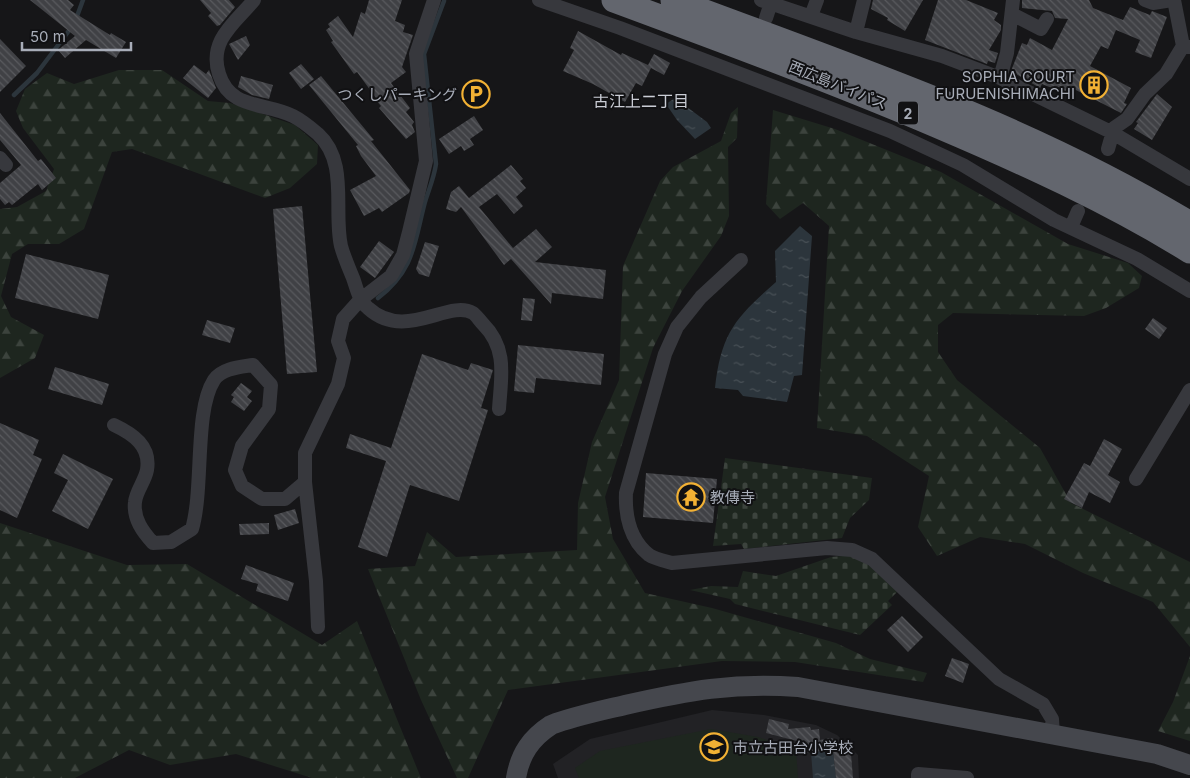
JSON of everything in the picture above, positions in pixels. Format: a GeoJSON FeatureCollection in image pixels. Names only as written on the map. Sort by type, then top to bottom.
{"type":"FeatureCollection","features":[{"type":"Feature","properties":{"kind":"highway","name":"西広島バイパス"},"geometry":{"type":"LineString","coordinates":[[614,0],[846,87],[1003,154],[1090,195],[1190,251]]}},
{"type":"Feature","properties":{"kind":"highway","name":"西広島バイパス"},"geometry":{"type":"LineString","coordinates":[[673,0],[861,71],[1013,132],[1111,180],[1190,224]]}},
{"type":"Feature","properties":{"kind":"street"},"geometry":{"type":"LineString","coordinates":[[254,0],[233,21],[223,36],[217,52],[218,72],[225,90],[234,98],[293,116],[319,135],[332,154],[338,186],[341,245],[360,300],[368,309],[382,317],[398,321],[419,321],[455,310],[472,313],[495,336],[502,358],[499,409]]}},
{"type":"Feature","properties":{"kind":"street"},"geometry":{"type":"LineString","coordinates":[[318,627],[316,581],[305,482],[305,452],[338,384],[344,358],[338,340],[343,319],[360,300],[391,276],[403,255],[415,203],[425,174],[426,161],[416,54],[434,0]]}},
{"type":"Feature","properties":{"kind":"street"},"geometry":{"type":"LineString","coordinates":[[539,0],[750,73],[927,148],[963,165],[1071,228],[1137,259],[1190,291]]}},
{"type":"Feature","properties":{"kind":"street"},"geometry":{"type":"LineString","coordinates":[[811,16],[817,0]]}},
{"type":"Feature","properties":{"kind":"street"},"geometry":{"type":"LineString","coordinates":[[856,32],[864,0]]}},
{"type":"Feature","properties":{"kind":"street"},"geometry":{"type":"LineString","coordinates":[[1000,78],[1007,53],[1013,0]]}},
{"type":"Feature","properties":{"kind":"street"},"geometry":{"type":"LineString","coordinates":[[1108,150],[1111,132],[1127,119],[1145,94],[1166,74],[1186,47],[1173,0],[1153,3],[1145,0]]}},
{"type":"Feature","properties":{"kind":"street"},"geometry":{"type":"LineString","coordinates":[[766,18],[766,2],[856,32],[942,56],[1000,78],[1111,132],[1190,179]]}},
{"type":"Feature","properties":{"kind":"street"},"geometry":{"type":"LineString","coordinates":[[1012,14],[1041,29],[1047,18]]}},
{"type":"Feature","properties":{"kind":"street"},"geometry":{"type":"LineString","coordinates":[[1071,228],[1078,211]]}},
{"type":"Feature","properties":{"kind":"street"},"geometry":{"type":"LineString","coordinates":[[741,260],[701,297],[677,327],[665,354],[626,493],[625,516],[635,538],[649,555],[672,563],[827,548],[852,550],[872,559],[999,679],[1043,704],[1052,719],[1053,735]]}},
{"type":"Feature","properties":{"kind":"street"},"geometry":{"type":"LineString","coordinates":[[114,425],[131,433],[145,448],[147,469],[135,503],[140,528],[154,543],[171,542],[192,528],[197,511],[205,402],[215,378],[233,368],[253,365],[270,385],[269,408],[242,446],[237,462],[235,470],[242,486],[262,499],[285,499],[305,482]]}},
{"type":"Feature","properties":{"kind":"street"},"geometry":{"type":"LineString","coordinates":[[1136,478],[1190,390]]}},
{"type":"Feature","properties":{"kind":"street"},"geometry":{"type":"LineString","coordinates":[[516,778],[525,750],[536,735],[551,724],[678,693],[720,686],[755,684],[798,686],[1157,754],[1190,765]]}},
{"type":"Feature","properties":{"kind":"street"},"geometry":{"type":"LineString","coordinates":[[918,778],[918,774],[967,778]]}},
{"type":"Feature","properties":{"kind":"shaded area","name":"市立古田台小学校"},"geometry":{"type":"Polygon","coordinates":[[[712,710],[764,715],[816,725],[837,735],[858,755],[859,778],[558,778],[553,764],[590,739],[712,710]]]}},
{"type":"Feature","properties":{"kind":"green space"},"geometry":{"type":"Polygon","coordinates":[[[119,70],[162,70],[208,101],[230,103],[295,125],[318,145],[317,164],[290,188],[265,198],[132,149],[112,152],[84,229],[59,244],[28,244],[12,254],[1,296],[11,317],[44,335],[35,358],[0,378],[0,209],[17,207],[46,191],[54,169],[23,128],[16,111],[25,89],[47,73],[74,84],[119,70]]]}},
{"type":"Feature","properties":{"kind":"green space"},"geometry":{"type":"Polygon","coordinates":[[[738,107],[737,138],[728,147],[729,216],[721,236],[682,291],[653,348],[605,497],[613,539],[645,593],[712,608],[836,643],[870,659],[927,673],[923,682],[795,662],[722,661],[508,690],[468,778],[457,778],[421,700],[368,569],[415,566],[427,532],[456,557],[577,550],[578,503],[592,442],[619,380],[623,266],[660,181],[673,167],[721,141],[731,113],[738,107]]]}},
{"type":"Feature","properties":{"kind":"green space"},"geometry":{"type":"Polygon","coordinates":[[[773,110],[835,129],[941,172],[1068,244],[1128,263],[1142,276],[1139,288],[1106,308],[1084,316],[953,313],[938,325],[938,352],[957,380],[1040,448],[1071,503],[1190,562],[1190,647],[1153,602],[1083,573],[1025,544],[980,537],[937,556],[918,527],[929,476],[867,436],[817,428],[829,226],[803,203],[780,219],[766,204],[773,110]]]}},
{"type":"Feature","properties":{"kind":"green space"},"geometry":{"type":"Polygon","coordinates":[[[725,458],[872,478],[869,500],[850,518],[842,538],[744,549],[741,544],[713,546],[725,458]]]}},
{"type":"Feature","properties":{"kind":"green space"},"geometry":{"type":"Polygon","coordinates":[[[0,523],[127,565],[187,564],[322,645],[357,621],[421,778],[312,778],[236,754],[170,765],[129,750],[75,778],[0,778],[0,523]]]}},
{"type":"Feature","properties":{"kind":"green space"},"geometry":{"type":"Polygon","coordinates":[[[854,555],[876,566],[900,589],[888,601],[892,605],[860,635],[735,604],[730,599],[690,590],[711,586],[738,587],[743,571],[776,576],[831,557],[854,555]]]}},
{"type":"Feature","properties":{"kind":"green space"},"geometry":{"type":"Polygon","coordinates":[[[1190,656],[1190,741],[1158,731],[1173,702],[1190,656]]]}},
{"type":"Feature","properties":{"kind":"green space"},"geometry":{"type":"Polygon","coordinates":[[[711,729],[758,737],[796,750],[798,778],[579,778],[575,768],[600,751],[711,729]]]}},
{"type":"Feature","properties":{"kind":"water"},"geometry":{"type":"Polygon","coordinates":[[[675,98],[707,122],[711,128],[695,139],[677,120],[666,104],[675,98]]]}},
{"type":"Feature","properties":{"kind":"water"},"geometry":{"type":"Polygon","coordinates":[[[800,226],[812,236],[802,375],[794,376],[787,402],[743,396],[738,390],[715,388],[721,353],[726,340],[741,316],[776,282],[775,251],[800,226]]]}},
{"type":"Feature","properties":{"kind":"water"},"geometry":{"type":"Polygon","coordinates":[[[833,750],[836,778],[813,778],[811,752],[833,750]]]}},
{"type":"Feature","properties":{"kind":"building"},"geometry":{"type":"Polygon","coordinates":[[[30,0],[68,0],[74,5],[70,10],[110,35],[111,33],[126,42],[116,58],[86,40],[65,58],[58,50],[75,36],[30,0]]]}},
{"type":"Feature","properties":{"kind":"building"},"geometry":{"type":"Polygon","coordinates":[[[200,0],[229,0],[235,7],[217,26],[208,16],[211,13],[200,0]]]}},
{"type":"Feature","properties":{"kind":"building"},"geometry":{"type":"Polygon","coordinates":[[[369,0],[402,0],[395,21],[405,25],[403,32],[413,35],[402,67],[406,72],[391,83],[410,108],[406,112],[414,122],[412,125],[415,132],[406,139],[379,108],[381,106],[357,72],[354,74],[331,42],[333,41],[326,30],[330,27],[328,24],[338,16],[353,37],[361,12],[365,14],[369,0]]]}},
{"type":"Feature","properties":{"kind":"building"},"geometry":{"type":"Polygon","coordinates":[[[873,0],[923,0],[905,31],[887,20],[888,18],[871,9],[873,0]]]}},
{"type":"Feature","properties":{"kind":"building"},"geometry":{"type":"Polygon","coordinates":[[[938,0],[966,0],[998,13],[994,20],[1001,25],[1001,30],[989,50],[998,53],[995,63],[988,61],[987,64],[925,40],[938,0]]]}},
{"type":"Feature","properties":{"kind":"building"},"geometry":{"type":"Polygon","coordinates":[[[1022,0],[1089,0],[1093,8],[1123,20],[1130,7],[1150,15],[1152,11],[1167,17],[1151,58],[1135,52],[1140,40],[1116,30],[1108,49],[1101,46],[1090,66],[1131,88],[1124,103],[1127,104],[1121,113],[1068,86],[1062,98],[1058,97],[1057,90],[1042,84],[1040,88],[1011,71],[1022,43],[1027,45],[1030,38],[1052,50],[1068,19],[1055,18],[1052,11],[1022,8],[1022,0]]]}},
{"type":"Feature","properties":{"kind":"building"},"geometry":{"type":"Polygon","coordinates":[[[578,31],[621,55],[622,53],[648,65],[654,54],[670,63],[664,75],[651,68],[642,86],[636,83],[625,102],[593,84],[563,71],[574,50],[570,48],[578,31]]]}},
{"type":"Feature","properties":{"kind":"building"},"geometry":{"type":"Polygon","coordinates":[[[246,36],[250,45],[238,60],[229,44],[246,36]]]}},
{"type":"Feature","properties":{"kind":"building"},"geometry":{"type":"Polygon","coordinates":[[[0,39],[26,66],[0,92],[0,39]]]}},
{"type":"Feature","properties":{"kind":"building"},"geometry":{"type":"Polygon","coordinates":[[[301,64],[314,79],[301,89],[289,73],[301,64]]]}},
{"type":"Feature","properties":{"kind":"building"},"geometry":{"type":"Polygon","coordinates":[[[194,65],[206,74],[209,70],[216,88],[208,98],[183,78],[194,65]]]}},
{"type":"Feature","properties":{"kind":"building"},"geometry":{"type":"Polygon","coordinates":[[[241,76],[273,85],[269,99],[252,95],[238,87],[241,76]]]}},
{"type":"Feature","properties":{"kind":"building"},"geometry":{"type":"Polygon","coordinates":[[[321,76],[374,140],[371,141],[410,190],[409,193],[382,212],[379,208],[364,216],[350,190],[376,176],[361,156],[356,146],[358,145],[309,85],[321,76]]]}},
{"type":"Feature","properties":{"kind":"building"},"geometry":{"type":"Polygon","coordinates":[[[1157,94],[1172,107],[1152,140],[1134,129],[1138,123],[1136,122],[1157,94]]]}},
{"type":"Feature","properties":{"kind":"building"},"geometry":{"type":"Polygon","coordinates":[[[0,113],[38,161],[41,159],[56,178],[42,190],[38,184],[12,205],[9,202],[5,205],[0,199],[0,183],[21,165],[0,140],[0,113]]]}},
{"type":"Feature","properties":{"kind":"building"},"geometry":{"type":"Polygon","coordinates":[[[474,116],[483,130],[470,139],[474,145],[464,151],[461,146],[449,154],[439,139],[474,116]]]}},
{"type":"Feature","properties":{"kind":"building"},"geometry":{"type":"Polygon","coordinates":[[[511,165],[523,179],[520,181],[526,188],[516,197],[523,206],[514,214],[497,194],[479,207],[513,248],[536,229],[552,247],[535,262],[606,270],[603,299],[552,293],[551,304],[511,259],[504,265],[461,207],[456,212],[446,209],[451,192],[459,186],[469,198],[511,165]]]}},
{"type":"Feature","properties":{"kind":"building"},"geometry":{"type":"Polygon","coordinates":[[[302,206],[317,372],[287,374],[273,209],[302,206]]]}},
{"type":"Feature","properties":{"kind":"building"},"geometry":{"type":"Polygon","coordinates":[[[379,241],[394,252],[375,278],[360,267],[379,241]]]}},
{"type":"Feature","properties":{"kind":"building"},"geometry":{"type":"Polygon","coordinates":[[[425,242],[439,246],[429,277],[419,274],[416,269],[425,242]]]}},
{"type":"Feature","properties":{"kind":"building"},"geometry":{"type":"Polygon","coordinates":[[[26,254],[109,275],[98,319],[15,298],[26,254]]]}},
{"type":"Feature","properties":{"kind":"building"},"geometry":{"type":"Polygon","coordinates":[[[523,298],[535,299],[532,321],[521,320],[523,298]]]}},
{"type":"Feature","properties":{"kind":"building"},"geometry":{"type":"Polygon","coordinates":[[[1153,318],[1167,328],[1159,339],[1145,329],[1153,318]]]}},
{"type":"Feature","properties":{"kind":"building"},"geometry":{"type":"Polygon","coordinates":[[[207,320],[235,328],[230,343],[202,335],[207,320]]]}},
{"type":"Feature","properties":{"kind":"building"},"geometry":{"type":"Polygon","coordinates":[[[518,345],[604,354],[601,385],[536,378],[534,393],[514,391],[518,345]]]}},
{"type":"Feature","properties":{"kind":"building"},"geometry":{"type":"Polygon","coordinates":[[[422,354],[468,370],[471,363],[493,370],[481,408],[488,410],[459,501],[410,485],[387,557],[358,547],[386,461],[346,448],[350,434],[391,448],[422,354]]]}},
{"type":"Feature","properties":{"kind":"building"},"geometry":{"type":"Polygon","coordinates":[[[55,367],[109,384],[102,405],[48,389],[55,367]]]}},
{"type":"Feature","properties":{"kind":"building"},"geometry":{"type":"Polygon","coordinates":[[[241,383],[252,391],[247,397],[252,401],[244,411],[231,402],[234,397],[231,395],[241,383]]]}},
{"type":"Feature","properties":{"kind":"building"},"geometry":{"type":"Polygon","coordinates":[[[0,423],[39,440],[33,455],[42,459],[17,518],[0,510],[0,423]]]}},
{"type":"Feature","properties":{"kind":"building"},"geometry":{"type":"Polygon","coordinates":[[[1104,439],[1122,449],[1108,475],[1120,482],[1110,503],[1089,492],[1082,508],[1064,499],[1084,463],[1090,466],[1104,439]]]}},
{"type":"Feature","properties":{"kind":"building"},"geometry":{"type":"Polygon","coordinates":[[[63,454],[113,479],[88,529],[52,511],[68,480],[54,473],[63,454]]]}},
{"type":"Feature","properties":{"kind":"building"},"geometry":{"type":"Polygon","coordinates":[[[646,473],[717,479],[713,523],[643,517],[646,473]]]}},
{"type":"Feature","properties":{"kind":"building"},"geometry":{"type":"Polygon","coordinates":[[[295,509],[299,523],[278,530],[274,515],[295,509]]]}},
{"type":"Feature","properties":{"kind":"building"},"geometry":{"type":"Polygon","coordinates":[[[269,523],[269,534],[240,535],[239,524],[269,523]]]}},
{"type":"Feature","properties":{"kind":"building"},"geometry":{"type":"Polygon","coordinates":[[[246,565],[294,583],[288,601],[256,591],[258,584],[241,579],[246,565]]]}},
{"type":"Feature","properties":{"kind":"building"},"geometry":{"type":"Polygon","coordinates":[[[902,616],[923,637],[908,652],[887,630],[902,616]]]}},
{"type":"Feature","properties":{"kind":"building"},"geometry":{"type":"Polygon","coordinates":[[[952,658],[969,664],[963,683],[945,676],[952,658]]]}},
{"type":"Feature","properties":{"kind":"building"},"geometry":{"type":"Polygon","coordinates":[[[769,719],[789,724],[788,729],[810,727],[811,730],[819,729],[820,740],[832,738],[851,754],[853,778],[836,778],[833,750],[802,753],[801,742],[766,733],[769,719]]]}},
{"type":"Feature","properties":{"kind":"waterway"},"geometry":{"type":"LineString","coordinates":[[76,19],[83,0]]}},
{"type":"Feature","properties":{"kind":"waterway"},"geometry":{"type":"LineString","coordinates":[[378,298],[399,277],[406,266],[415,243],[433,179],[436,164],[424,54],[444,1]]}},
{"type":"Feature","properties":{"kind":"waterway"},"geometry":{"type":"LineString","coordinates":[[14,95],[37,73],[71,28]]}},
{"type":"Feature","properties":{"kind":"place","name":"SOPHIA COURT FURUENISHIMACHI"},"geometry":{"type":"Point","coordinates":[1094,85]}},
{"type":"Feature","properties":{"kind":"place","name":"つくしパーキング"},"geometry":{"type":"Point","coordinates":[476,94]}},
{"type":"Feature","properties":{"kind":"place","name":"教傳寺"},"geometry":{"type":"Point","coordinates":[691,497]}},
{"type":"Feature","properties":{"kind":"place","name":"市立古田台小学校"},"geometry":{"type":"Point","coordinates":[714,747]}},
{"type":"Feature","properties":{"kind":"district","name":"古江上二丁目"},"geometry":{"type":"Point","coordinates":[641,101]}}]}
